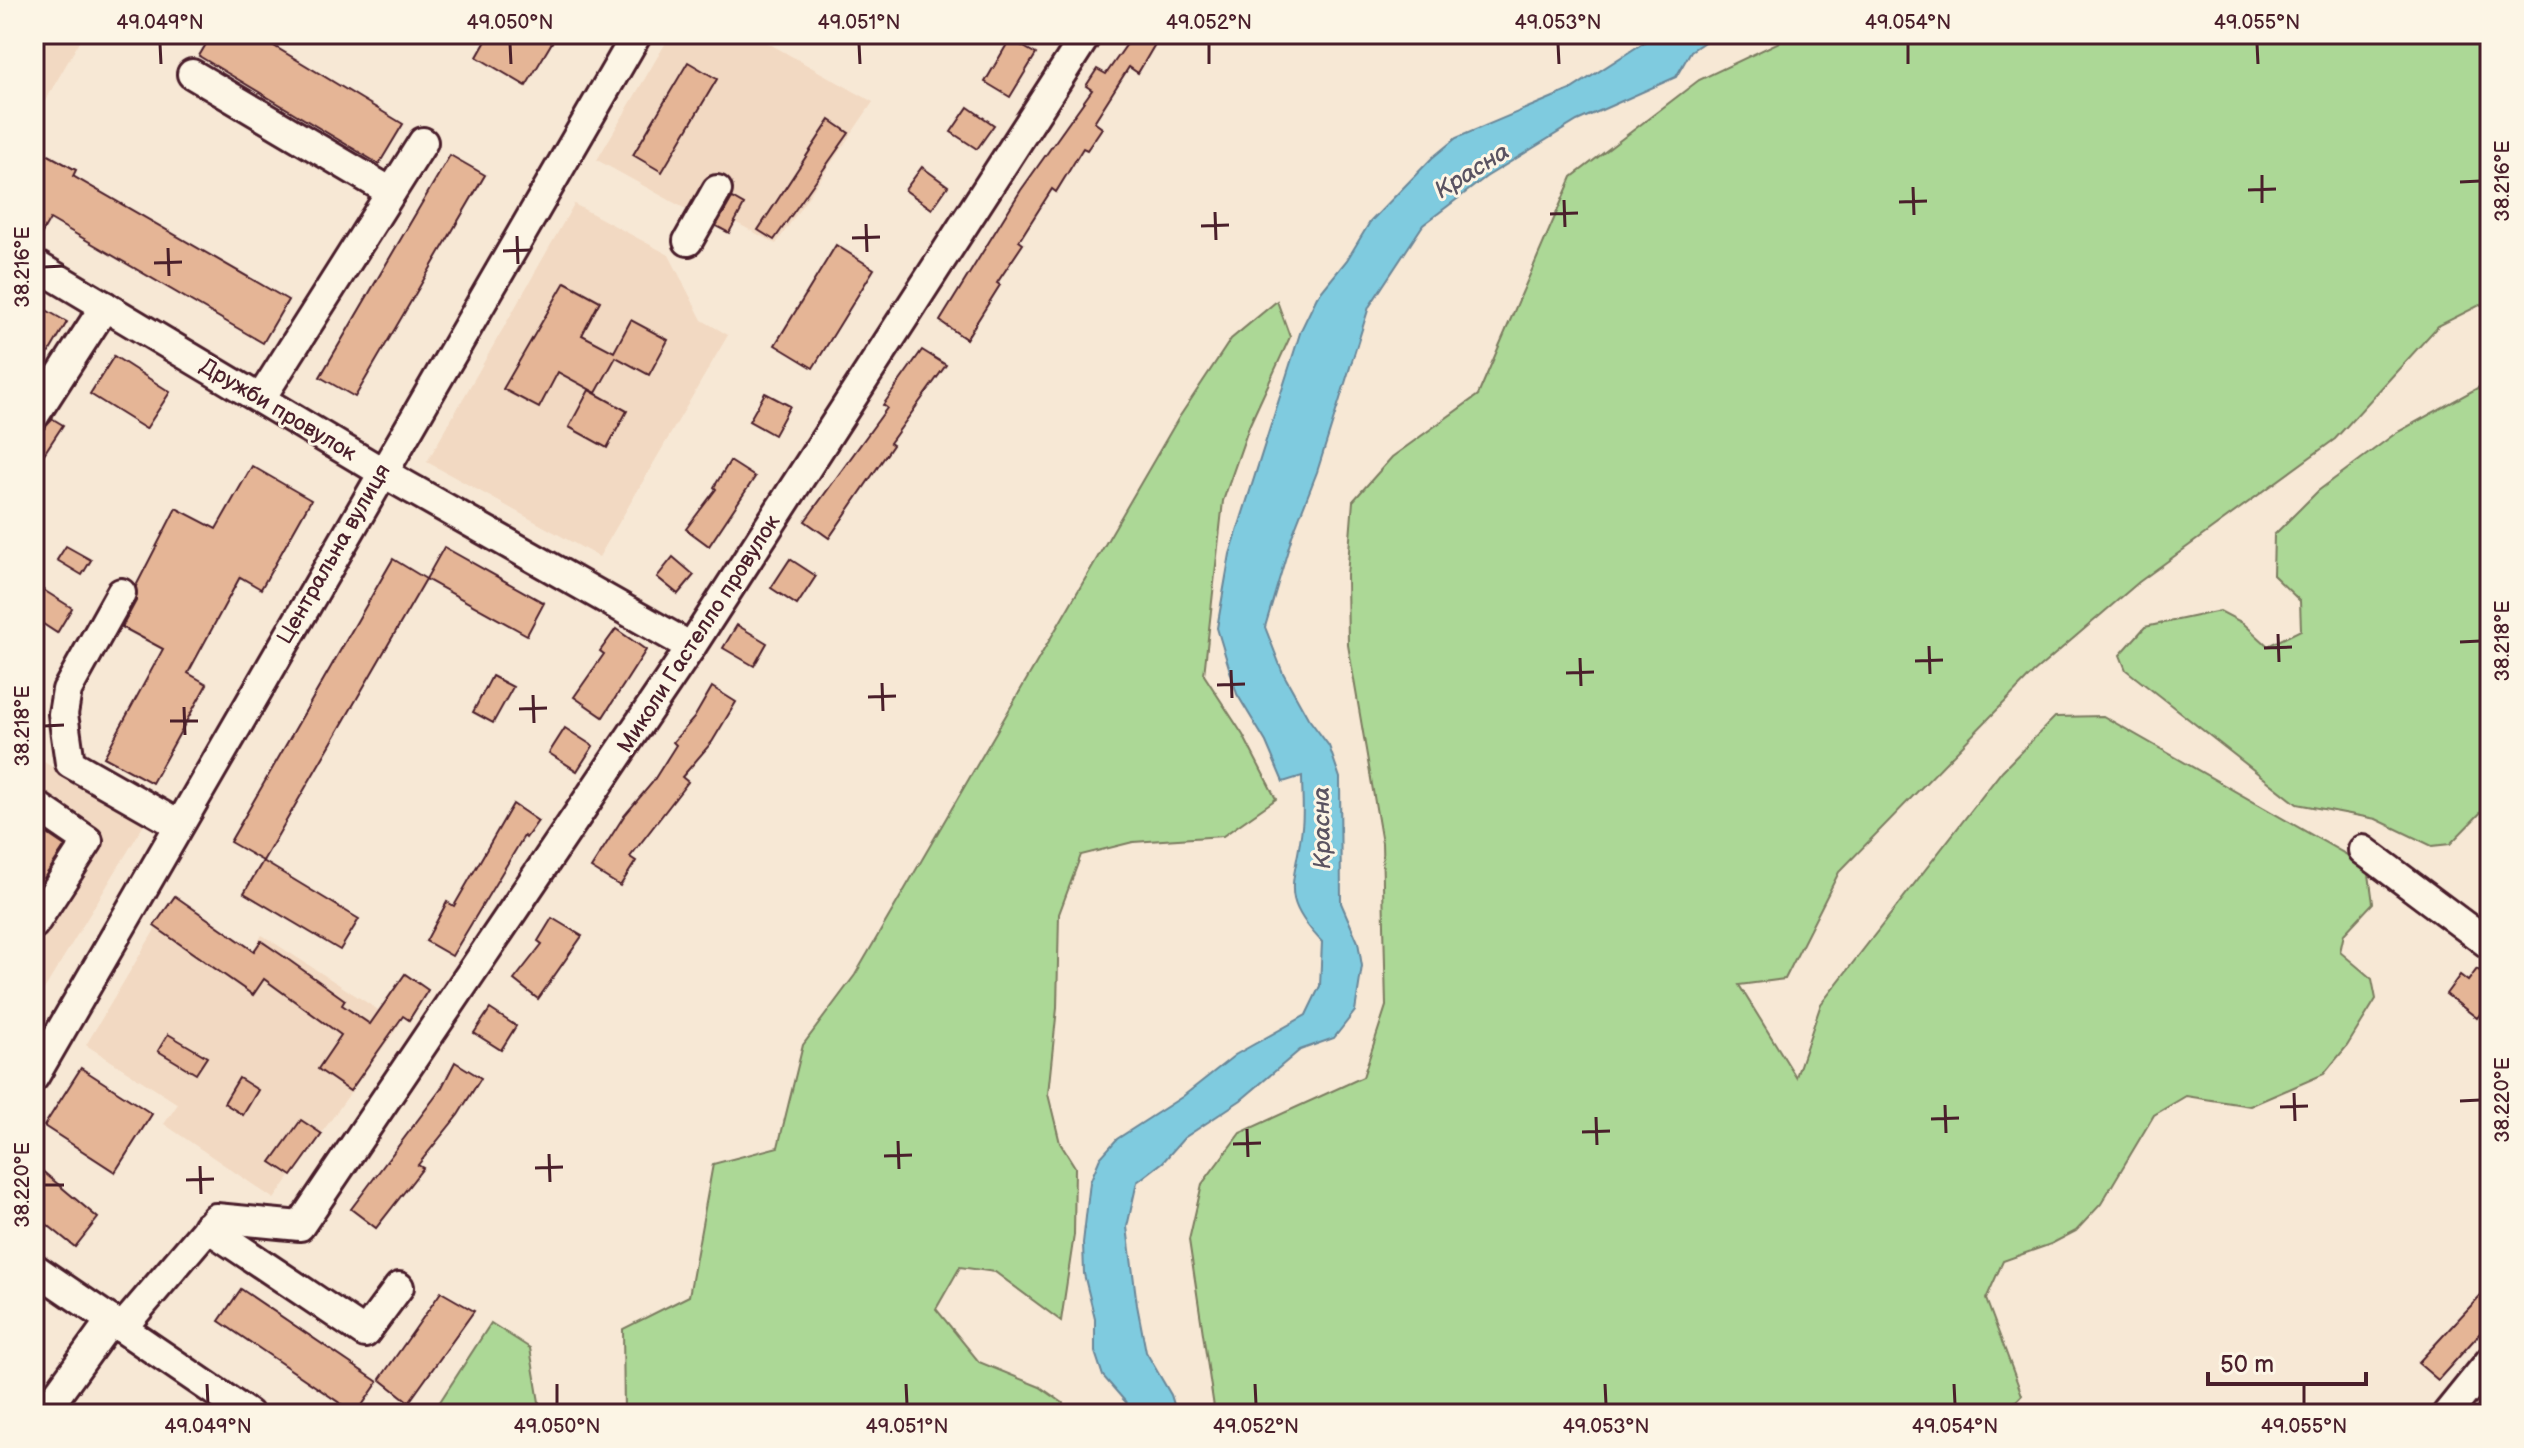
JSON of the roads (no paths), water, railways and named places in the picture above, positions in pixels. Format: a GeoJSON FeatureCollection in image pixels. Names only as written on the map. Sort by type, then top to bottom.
{"type":"FeatureCollection","features":[{"type":"Feature","properties":{"kind":"street","name":"Центральна вулиця"},"geometry":{"type":"LineString","coordinates":[[34,1077],[637,34]]}},
{"type":"Feature","properties":{"kind":"street","name":"Миколи Гастелло провулок"},"geometry":{"type":"LineString","coordinates":[[207,1227],[216,1218],[300,1226],[691,647],[1087,34]]}},
{"type":"Feature","properties":{"kind":"street"},"geometry":{"type":"LineString","coordinates":[[192,74],[391,192]]}},
{"type":"Feature","properties":{"kind":"street"},"geometry":{"type":"LineString","coordinates":[[261,398],[423,142]]}},
{"type":"Feature","properties":{"kind":"street"},"geometry":{"type":"LineString","coordinates":[[688,241],[717,190]]}},
{"type":"Feature","properties":{"kind":"street","name":"Дружби провулок"},"geometry":{"type":"LineString","coordinates":[[34,264],[382,472],[691,647]]}},
{"type":"Feature","properties":{"kind":"street"},"geometry":{"type":"LineString","coordinates":[[34,416],[105,306]]}},
{"type":"Feature","properties":{"kind":"street"},"geometry":{"type":"LineString","coordinates":[[121,593],[67,690],[63,714],[70,763],[179,825]]}},
{"type":"Feature","properties":{"kind":"street"},"geometry":{"type":"LineString","coordinates":[[34,804],[88,841],[34,924]]}},
{"type":"Feature","properties":{"kind":"street"},"geometry":{"type":"LineString","coordinates":[[2363,850],[2490,945]]}},
{"type":"Feature","properties":{"kind":"street"},"geometry":{"type":"LineString","coordinates":[[43,1414],[116,1324],[207,1227],[365,1333],[399,1287]]}},
{"type":"Feature","properties":{"kind":"street"},"geometry":{"type":"LineString","coordinates":[[34,1268],[248,1414]]}},
{"type":"Feature","properties":{"kind":"street"},"geometry":{"type":"LineString","coordinates":[[2447,1414],[2490,1361]]}},
{"type":"Feature","properties":{"kind":"water","name":"Красна"},"geometry":{"type":"Polygon","coordinates":[[[1657,34],[1716,34],[1691,51],[1676,77],[1577,121],[1486,177],[1423,225],[1369,307],[1317,472],[1292,536],[1265,627],[1283,673],[1308,718],[1329,746],[1340,778],[1341,903],[1358,942],[1362,966],[1355,1011],[1334,1038],[1300,1050],[1241,1100],[1184,1138],[1163,1162],[1137,1182],[1127,1227],[1137,1305],[1146,1352],[1171,1395],[1177,1414],[1136,1414],[1103,1376],[1095,1352],[1095,1319],[1084,1274],[1083,1243],[1090,1182],[1100,1158],[1117,1139],[1182,1097],[1235,1055],[1306,1015],[1320,986],[1322,942],[1308,926],[1294,900],[1294,876],[1303,821],[1302,776],[1283,782],[1266,742],[1237,694],[1217,628],[1230,554],[1301,330],[1317,297],[1347,260],[1370,222],[1432,158],[1456,138],[1570,90],[1657,34]]]}}]}
